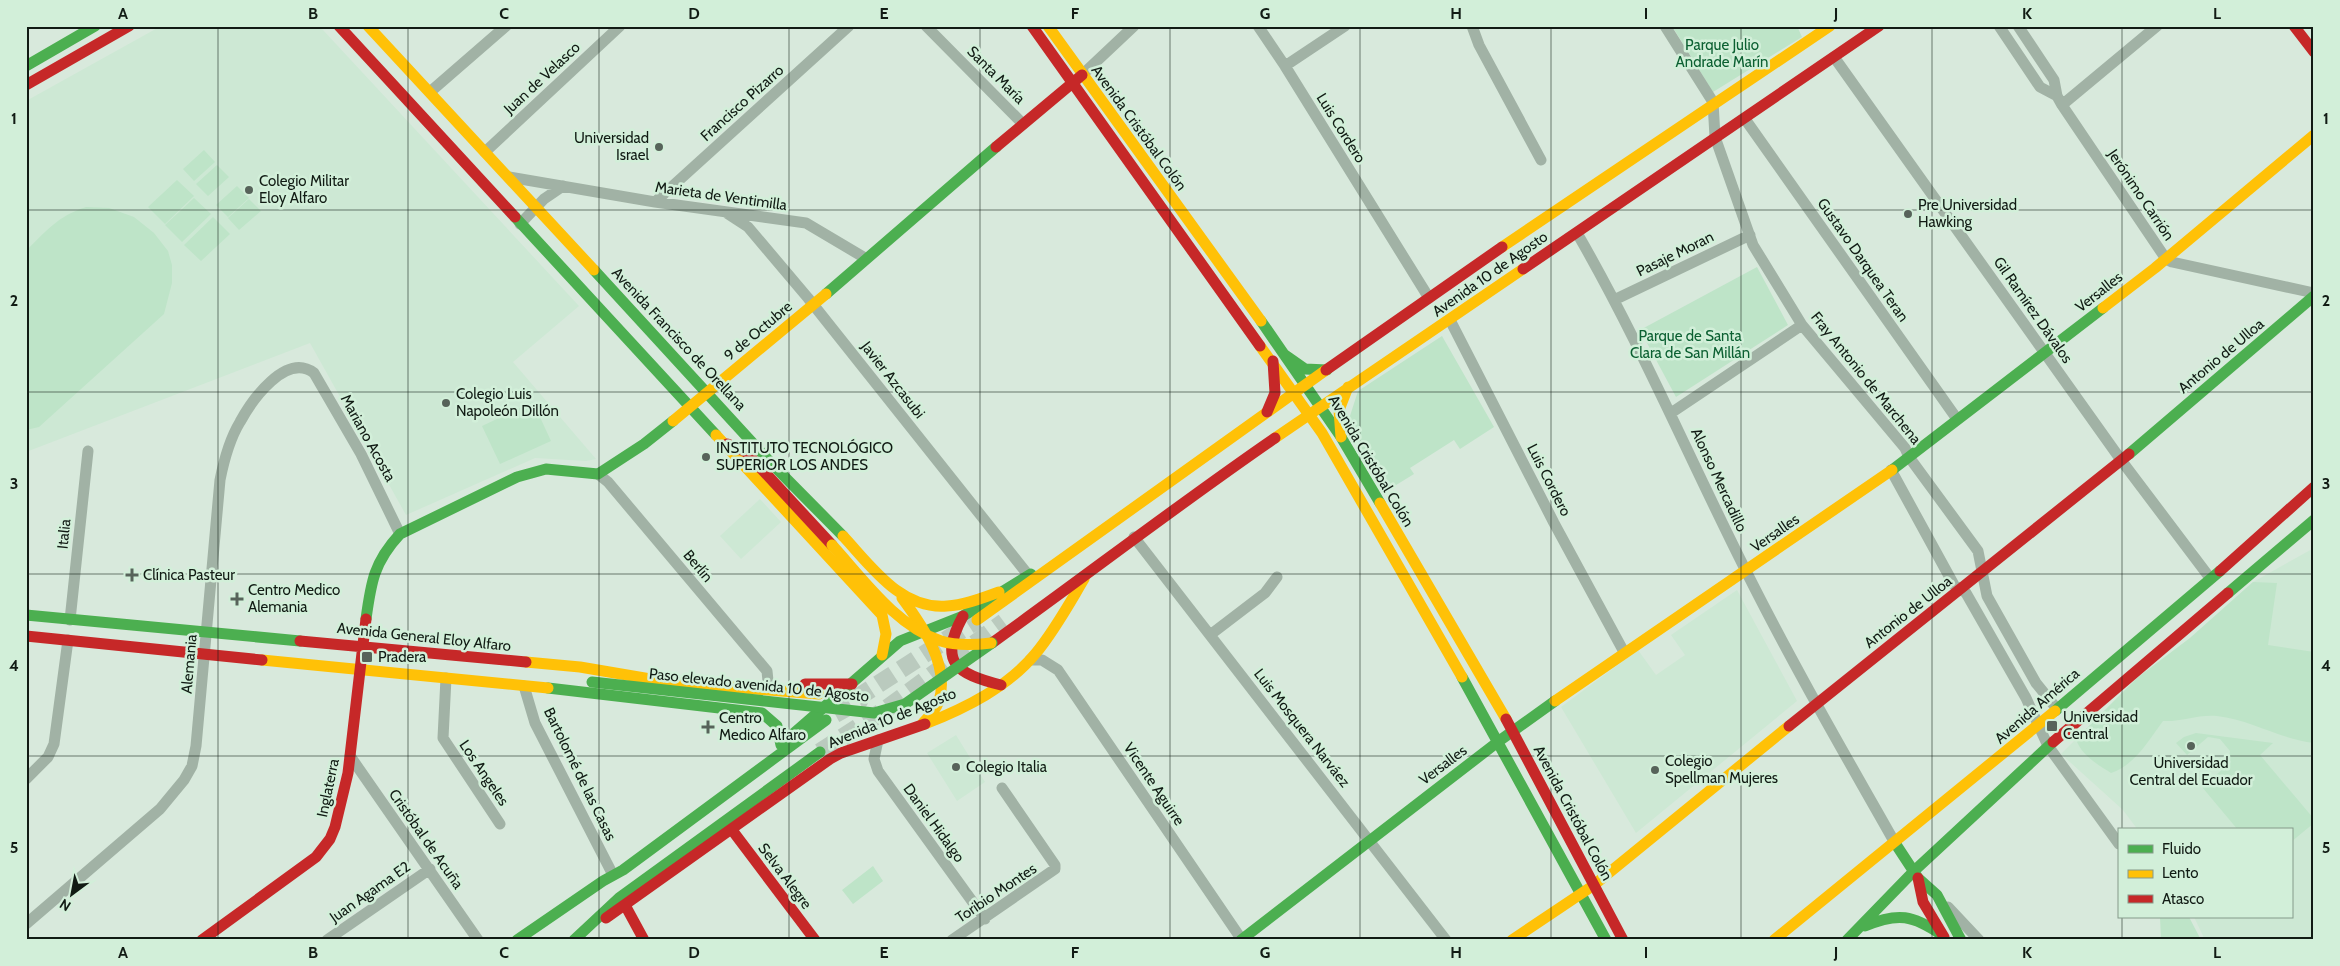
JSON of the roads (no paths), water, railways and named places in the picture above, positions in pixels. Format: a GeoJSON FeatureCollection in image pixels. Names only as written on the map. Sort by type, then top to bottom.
{"type":"FeatureCollection","features":[{"type":"Feature","properties":{"kind":"main road"},"geometry":{"type":"LineString","coordinates":[[26,66],[95,26]]}},
{"type":"Feature","properties":{"kind":"main road"},"geometry":{"type":"LineString","coordinates":[[26,85],[128,26]]}},
{"type":"Feature","properties":{"kind":"main road"},"geometry":{"type":"LineString","coordinates":[[339,26],[520,224],[727,444],[882,615],[886,634],[882,655]]}},
{"type":"Feature","properties":{"kind":"main road","name":"Avenida Francisco de Orellana"},"geometry":{"type":"LineString","coordinates":[[368,26],[708,392],[770,462],[892,587],[914,602],[930,607],[956,607],[999,592]]}},
{"type":"Feature","properties":{"kind":"main road","name":"Avenida Cristóbal Colón"},"geometry":{"type":"LineString","coordinates":[[1032,26],[1310,414],[1499,741],[1606,940]]}},
{"type":"Feature","properties":{"kind":"main road","name":"Avenida Cristóbal Colón"},"geometry":{"type":"LineString","coordinates":[[1048,26],[1306,384],[1341,437],[1513,731],[1624,940]]}},
{"type":"Feature","properties":{"kind":"main road","name":"Avenida 10 de Agosto"},"geometry":{"type":"LineString","coordinates":[[977,620],[1091,541],[1115,521],[1429,298],[1713,102],[1830,26]]}},
{"type":"Feature","properties":{"kind":"main road","name":"Avenida 10 de Agosto"},"geometry":{"type":"LineString","coordinates":[[1004,622],[1118,548],[1348,387],[1450,320],[1879,26]]}},
{"type":"Feature","properties":{"kind":"main road"},"geometry":{"type":"LineString","coordinates":[[2294,26],[2314,52]]}},
{"type":"Feature","properties":{"kind":"main road"},"geometry":{"type":"LineString","coordinates":[[364,54],[381,40]]}},
{"type":"Feature","properties":{"kind":"main road","name":"9 de Octubre"},"geometry":{"type":"LineString","coordinates":[[598,474],[644,444],[708,392],[1023,124],[1074,84],[1082,75]]}},
{"type":"Feature","properties":{"kind":"main road","name":"Versalles"},"geometry":{"type":"LineString","coordinates":[[1242,940],[1499,741],[1624,652],[1746,571],[1909,457],[2166,259],[2314,135]]}},
{"type":"Feature","properties":{"kind":"main road","name":"Antonio de Ulloa"},"geometry":{"type":"LineString","coordinates":[[1512,940],[1594,885],[1816,704],[2121,460],[2314,295]]}},
{"type":"Feature","properties":{"kind":"main road"},"geometry":{"type":"LineString","coordinates":[[1285,355],[1305,369],[1327,370]]}},
{"type":"Feature","properties":{"kind":"main road"},"geometry":{"type":"LineString","coordinates":[[1267,412],[1275,394],[1273,361]]}},
{"type":"Feature","properties":{"kind":"main road"},"geometry":{"type":"LineString","coordinates":[[1341,437],[1339,410],[1348,387]]}},
{"type":"Feature","properties":{"kind":"main road"},"geometry":{"type":"LineString","coordinates":[[727,444],[745,451],[832,545],[908,623],[940,641],[966,646],[992,643]]}},
{"type":"Feature","properties":{"kind":"main road"},"geometry":{"type":"LineString","coordinates":[[361,670],[371,580],[386,549],[400,534],[534,471],[546,469],[598,474]]}},
{"type":"Feature","properties":{"kind":"main road","name":"Avenida América"},"geometry":{"type":"LineString","coordinates":[[1774,940],[2039,726],[2269,529],[2314,487]]}},
{"type":"Feature","properties":{"kind":"main road"},"geometry":{"type":"LineString","coordinates":[[2269,529],[2314,495]]}},
{"type":"Feature","properties":{"kind":"main road","name":"Avenida 10 de Agosto"},"geometry":{"type":"LineString","coordinates":[[517,940],[608,877],[781,745],[900,641],[963,616],[999,592],[1028,576],[1087,535],[1115,521]]}},
{"type":"Feature","properties":{"kind":"main road"},"geometry":{"type":"LineString","coordinates":[[1847,940],[2048,746],[2312,523]]}},
{"type":"Feature","properties":{"kind":"main road","name":"Avenida 10 de Agosto"},"geometry":{"type":"LineString","coordinates":[[575,940],[830,759],[922,724],[970,703],[1001,686],[1030,660],[1087,575],[1118,548]]}},
{"type":"Feature","properties":{"kind":"main road","name":"Paso elevado avenida 10 de Agosto"},"geometry":{"type":"LineString","coordinates":[[537,687],[559,682],[592,682],[874,712],[905,704],[929,690],[1087,575]]}},
{"type":"Feature","properties":{"kind":"main road"},"geometry":{"type":"LineString","coordinates":[[862,593],[882,600],[888,600],[892,594],[892,587]]}},
{"type":"Feature","properties":{"kind":"main road"},"geometry":{"type":"LineString","coordinates":[[892,587],[918,619],[924,630],[934,654],[942,683],[938,703],[922,724]]}},
{"type":"Feature","properties":{"kind":"main road","name":"Avenida General Eloy Alfaro"},"geometry":{"type":"LineString","coordinates":[[26,615],[580,667],[613,675],[818,694]]}},
{"type":"Feature","properties":{"kind":"main road"},"geometry":{"type":"LineString","coordinates":[[963,616],[953,632],[949,646],[955,664],[964,673],[980,681],[1001,686]]}},
{"type":"Feature","properties":{"kind":"main road"},"geometry":{"type":"LineString","coordinates":[[26,636],[537,687],[762,713],[774,719],[780,731],[781,745]]}},
{"type":"Feature","properties":{"kind":"main road"},"geometry":{"type":"LineString","coordinates":[[900,641],[919,644],[934,654]]}},
{"type":"Feature","properties":{"kind":"main road"},"geometry":{"type":"LineString","coordinates":[[580,667],[610,663],[824,686],[852,684]]}},
{"type":"Feature","properties":{"kind":"main road","name":"Inglaterra"},"geometry":{"type":"LineString","coordinates":[[202,940],[316,857],[330,839],[339,815],[350,756],[361,670]]}},
{"type":"Feature","properties":{"kind":"main road","name":"Avenida 10 de Agosto"},"geometry":{"type":"LineString","coordinates":[[608,877],[623,870],[826,720]]}},
{"type":"Feature","properties":{"kind":"main road","name":"Avenida 10 de Agosto"},"geometry":{"type":"LineString","coordinates":[[575,940],[619,898],[820,752]]}},
{"type":"Feature","properties":{"kind":"main road","name":"Selva Alegre"},"geometry":{"type":"LineString","coordinates":[[732,830],[814,940]]}},
{"type":"Feature","properties":{"kind":"main road"},"geometry":{"type":"LineString","coordinates":[[1895,843],[1916,874],[1937,895],[1961,940]]}},
{"type":"Feature","properties":{"kind":"main road"},"geometry":{"type":"LineString","coordinates":[[1916,874],[1923,902],[1944,937]]}},
{"type":"Feature","properties":{"kind":"main road"},"geometry":{"type":"LineString","coordinates":[[625,905],[644,940]]}},
{"type":"Feature","properties":{"kind":"main road"},"geometry":{"type":"LineString","coordinates":[[1860,928],[1878,919],[1898,916],[1921,919],[1944,937]]}},
{"type":"Feature","properties":{"kind":"street"},"geometry":{"type":"LineString","coordinates":[[381,40],[382,26]]}},
{"type":"Feature","properties":{"kind":"street"},"geometry":{"type":"LineString","coordinates":[[430,92],[506,26]]}},
{"type":"Feature","properties":{"kind":"street","name":"Juan de Velasco"},"geometry":{"type":"LineString","coordinates":[[485,152],[620,26]]}},
{"type":"Feature","properties":{"kind":"street","name":"Francisco Pizarro"},"geometry":{"type":"LineString","coordinates":[[655,202],[849,26]]}},
{"type":"Feature","properties":{"kind":"street","name":"Santa María"},"geometry":{"type":"LineString","coordinates":[[926,26],[1023,124]]}},
{"type":"Feature","properties":{"kind":"street","name":"9 de Octubre"},"geometry":{"type":"LineString","coordinates":[[1082,75],[1134,26]]}},
{"type":"Feature","properties":{"kind":"street","name":"Luis Cordero"},"geometry":{"type":"LineString","coordinates":[[1258,26],[1285,66],[1429,298]]}},
{"type":"Feature","properties":{"kind":"street"},"geometry":{"type":"LineString","coordinates":[[1285,66],[1345,26]]}},
{"type":"Feature","properties":{"kind":"street"},"geometry":{"type":"LineString","coordinates":[[1472,26],[1479,45],[1541,160]]}},
{"type":"Feature","properties":{"kind":"street"},"geometry":{"type":"LineString","coordinates":[[1665,26],[1713,102]]}},
{"type":"Feature","properties":{"kind":"street","name":"Jerónimo Carrión"},"geometry":{"type":"LineString","coordinates":[[1999,26],[2040,87],[2060,100]]}},
{"type":"Feature","properties":{"kind":"street","name":"Jerónimo Carrión"},"geometry":{"type":"LineString","coordinates":[[2018,26],[2054,80],[2060,100],[2166,259],[2314,295]]}},
{"type":"Feature","properties":{"kind":"street"},"geometry":{"type":"LineString","coordinates":[[2060,100],[2157,26]]}},
{"type":"Feature","properties":{"kind":"street","name":"Gil Ramírez Dávalos"},"geometry":{"type":"LineString","coordinates":[[1834,57],[2121,460],[2210,578]]}},
{"type":"Feature","properties":{"kind":"street","name":"Fray Antonio de Marchena"},"geometry":{"type":"LineString","coordinates":[[1713,102],[1715,137],[1753,245],[1802,325],[1906,448],[1909,457],[1978,551],[1981,573],[1988,596],[2036,683],[2057,709]]}},
{"type":"Feature","properties":{"kind":"street","name":"Gustavo Darquea Teran"},"geometry":{"type":"LineString","coordinates":[[1744,119],[1957,419]]}},
{"type":"Feature","properties":{"kind":"street","name":"Marieta de Ventimilla"},"geometry":{"type":"LineString","coordinates":[[508,177],[655,202],[806,223],[865,258]]}},
{"type":"Feature","properties":{"kind":"street"},"geometry":{"type":"LineString","coordinates":[[520,224],[536,207],[564,186]]}},
{"type":"Feature","properties":{"kind":"street","name":"Javier Azcasubi"},"geometry":{"type":"LineString","coordinates":[[725,212],[748,227],[813,304],[1028,576]]}},
{"type":"Feature","properties":{"kind":"street","name":"Alonso Mercadillo"},"geometry":{"type":"LineString","coordinates":[[1577,233],[1614,300],[1671,413],[1746,571],[1816,704],[1895,843]]}},
{"type":"Feature","properties":{"kind":"street","name":"Pasaje Moran"},"geometry":{"type":"LineString","coordinates":[[1614,300],[1750,235]]}},
{"type":"Feature","properties":{"kind":"street","name":"Luis Cordero"},"geometry":{"type":"LineString","coordinates":[[1450,320],[1527,460],[1624,652]]}},
{"type":"Feature","properties":{"kind":"street"},"geometry":{"type":"LineString","coordinates":[[1671,413],[1802,325]]}},
{"type":"Feature","properties":{"kind":"street","name":"Mariano Acosta"},"geometry":{"type":"LineString","coordinates":[[300,367],[306,368],[314,374],[334,406],[361,454],[400,534]]}},
{"type":"Feature","properties":{"kind":"street","name":"Alemania"},"geometry":{"type":"LineString","coordinates":[[26,924],[160,809],[184,780],[192,766],[196,746],[205,654],[216,511],[225,456],[240,422],[263,390],[286,371],[300,367]]}},
{"type":"Feature","properties":{"kind":"street","name":"Italia"},"geometry":{"type":"LineString","coordinates":[[70,620],[88,451]]}},
{"type":"Feature","properties":{"kind":"street"},"geometry":{"type":"LineString","coordinates":[[1891,470],[1954,585],[1966,594],[2026,698],[2048,746],[2118,843]]}},
{"type":"Feature","properties":{"kind":"street","name":"Berlín"},"geometry":{"type":"LineString","coordinates":[[598,474],[608,482],[759,661],[767,671],[768,681]]}},
{"type":"Feature","properties":{"kind":"street","name":"Luis Mosquera Narváez"},"geometry":{"type":"LineString","coordinates":[[1134,536],[1370,839],[1446,940]]}},
{"type":"Feature","properties":{"kind":"street"},"geometry":{"type":"LineString","coordinates":[[1210,635],[1265,593],[1277,577]]}},
{"type":"Feature","properties":{"kind":"street"},"geometry":{"type":"LineString","coordinates":[[26,779],[48,757],[54,744],[68,640]]}},
{"type":"Feature","properties":{"kind":"street","name":"Vicente Aguirre"},"geometry":{"type":"LineString","coordinates":[[1030,660],[1042,660],[1058,670],[1242,940]]}},
{"type":"Feature","properties":{"kind":"street","name":"Los Angeles"},"geometry":{"type":"LineString","coordinates":[[446,678],[443,738],[500,824]]}},
{"type":"Feature","properties":{"kind":"street","name":"Bartolomé de las Casas"},"geometry":{"type":"LineString","coordinates":[[524,686],[535,723],[608,877]]}},
{"type":"Feature","properties":{"kind":"street","name":"Daniel Hidalgo"},"geometry":{"type":"LineString","coordinates":[[878,740],[874,759],[878,771],[985,919]]}},
{"type":"Feature","properties":{"kind":"street","name":"Cristóbal de Acuña"},"geometry":{"type":"LineString","coordinates":[[350,756],[478,940]]}},
{"type":"Feature","properties":{"kind":"street","name":"Toribio Montes"},"geometry":{"type":"LineString","coordinates":[[952,940],[1055,869],[1055,865],[1002,788]]}},
{"type":"Feature","properties":{"kind":"street","name":"Juan Agama E2"},"geometry":{"type":"LineString","coordinates":[[327,940],[430,869]]}},
{"type":"Feature","properties":{"kind":"street"},"geometry":{"type":"LineString","coordinates":[[1937,895],[1979,940]]}},
{"type":"Feature","properties":{"kind":"tunnel"},"geometry":{"type":"LineString","coordinates":[[835,714],[859,701],[860,696],[977,620]]}},
{"type":"Feature","properties":{"kind":"tunnel"},"geometry":{"type":"LineString","coordinates":[[820,752],[885,710],[1004,622]]}},
{"type":"Feature","properties":{"kind":"place","name":"Universidad Israel"},"geometry":{"type":"Point","coordinates":[659,147]}},
{"type":"Feature","properties":{"kind":"place","name":"Colegio Militar Eloy Alfaro"},"geometry":{"type":"Point","coordinates":[249,190]}},
{"type":"Feature","properties":{"kind":"place","name":"Pre Universidad Hawking"},"geometry":{"type":"Point","coordinates":[1908,214]}},
{"type":"Feature","properties":{"kind":"place","name":"Colegio Luis Napoleón Dillón"},"geometry":{"type":"Point","coordinates":[446,403]}},
{"type":"Feature","properties":{"kind":"place","name":"INSTITUTO TECNOLÓGICO SUPERIOR LOS ANDES"},"geometry":{"type":"Point","coordinates":[706,457]}},
{"type":"Feature","properties":{"kind":"place","name":"Clínica Pasteur"},"geometry":{"type":"Point","coordinates":[132,575]}},
{"type":"Feature","properties":{"kind":"place","name":"Centro Medico Alemania"},"geometry":{"type":"Point","coordinates":[237,599]}},
{"type":"Feature","properties":{"kind":"place","name":"Pradera"},"geometry":{"type":"Point","coordinates":[367,657]}},
{"type":"Feature","properties":{"kind":"place","name":"Universidad Central"},"geometry":{"type":"Point","coordinates":[2052,726]}},
{"type":"Feature","properties":{"kind":"place","name":"Centro Medico Alfaro"},"geometry":{"type":"Point","coordinates":[708,727]}},
{"type":"Feature","properties":{"kind":"place","name":"Universidad Central del Ecuador"},"geometry":{"type":"Point","coordinates":[2191,746]}},
{"type":"Feature","properties":{"kind":"place","name":"Colegio Italia"},"geometry":{"type":"Point","coordinates":[956,767]}},
{"type":"Feature","properties":{"kind":"place","name":"Colegio Spellman Mujeres"},"geometry":{"type":"Point","coordinates":[1655,770]}},
{"type":"Feature","properties":{"kind":"park label","name":"Parque Julio Andrade Marín"},"geometry":{"type":"Point","coordinates":[1722,54]}},
{"type":"Feature","properties":{"kind":"park label","name":"Parque de Santa Clara de San Millán"},"geometry":{"type":"Point","coordinates":[1690,344]}}]}
